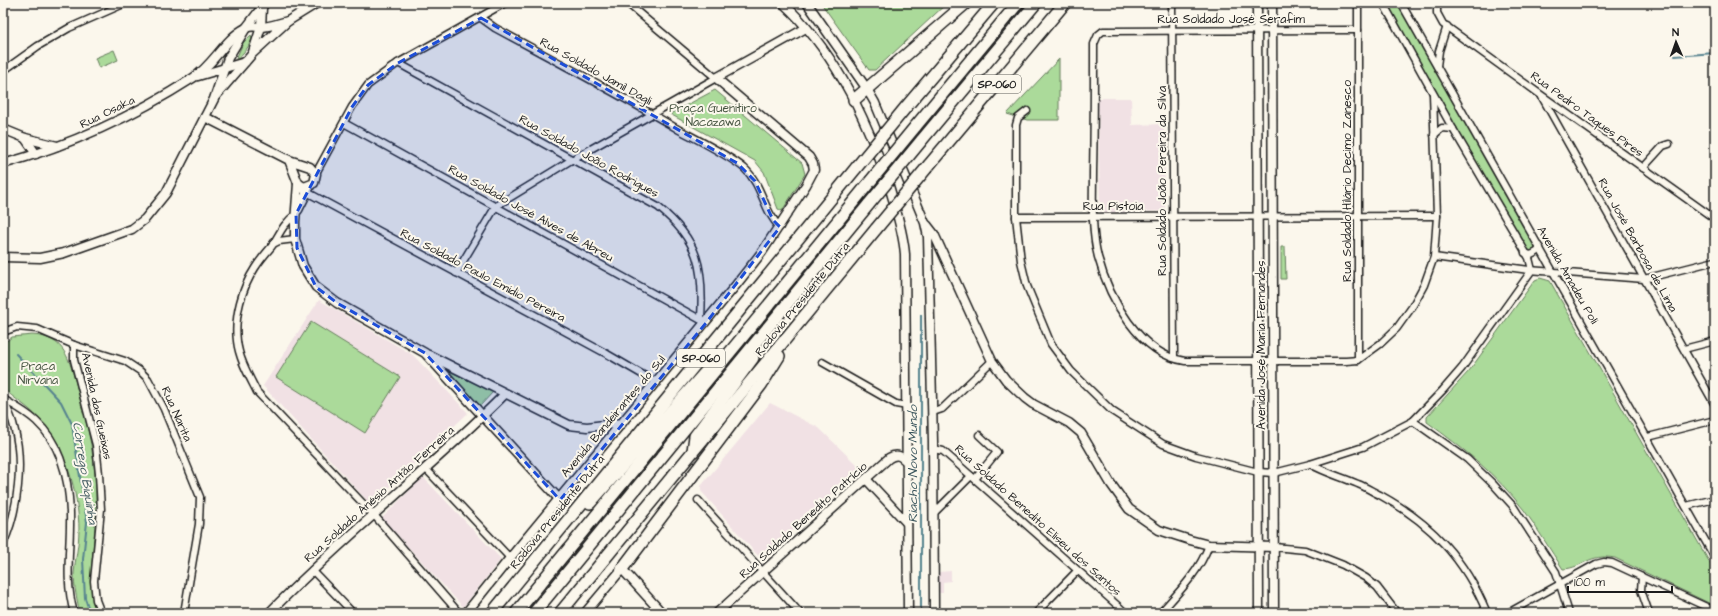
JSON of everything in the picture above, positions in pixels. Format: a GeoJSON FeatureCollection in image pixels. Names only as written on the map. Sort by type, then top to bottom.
{"type":"FeatureCollection","features":[{"type":"Feature","properties":{"kind":"highway"},"geometry":{"type":"LineString","coordinates":[[854,100],[966,3]]}},
{"type":"Feature","properties":{"kind":"highway","name":"Rodovia Presidente Dutra"},"geometry":{"type":"LineString","coordinates":[[492,613],[906,107],[994,3]]}},
{"type":"Feature","properties":{"kind":"highway","name":"Rodovia Presidente Dutra"},"geometry":{"type":"LineString","coordinates":[[516,613],[914,127],[1018,3]]}},
{"type":"Feature","properties":{"kind":"highway","name":"Rodovia Presidente Dutra"},"geometry":{"type":"LineString","coordinates":[[534,613],[869,204],[1036,3]]}},
{"type":"Feature","properties":{"kind":"highway","name":"Rodovia Presidente Dutra"},"geometry":{"type":"LineString","coordinates":[[560,613],[929,165],[1066,3]]}},
{"type":"Feature","properties":{"kind":"highway"},"geometry":{"type":"LineString","coordinates":[[545,547],[561,536],[735,337],[750,329]]}},
{"type":"Feature","properties":{"kind":"highway"},"geometry":{"type":"LineString","coordinates":[[693,451],[695,436],[758,351],[762,336]]}},
{"type":"Feature","properties":{"kind":"highway"},"geometry":{"type":"LineString","coordinates":[[622,569],[761,385],[776,361],[782,344]]}},
{"type":"Feature","properties":{"kind":"main road"},"geometry":{"type":"LineString","coordinates":[[214,99],[253,53],[288,21],[317,3]]}},
{"type":"Feature","properties":{"kind":"main road"},"geometry":{"type":"LineString","coordinates":[[783,3],[806,28],[846,85],[865,121],[901,224],[905,248],[908,613]]}},
{"type":"Feature","properties":{"kind":"main road"},"geometry":{"type":"LineString","coordinates":[[806,3],[838,46],[867,89],[879,112],[925,223],[928,237],[934,449],[934,613]]}},
{"type":"Feature","properties":{"kind":"main road","name":"Avenida José Maria Fernandes"},"geometry":{"type":"LineString","coordinates":[[1257,3],[1259,613]]}},
{"type":"Feature","properties":{"kind":"main road","name":"Avenida José Maria Fernandes"},"geometry":{"type":"LineString","coordinates":[[1272,3],[1274,613]]}},
{"type":"Feature","properties":{"kind":"main road"},"geometry":{"type":"LineString","coordinates":[[253,53],[261,27],[264,6]]}},
{"type":"Feature","properties":{"kind":"main road"},"geometry":{"type":"LineString","coordinates":[[3,257],[27,258],[55,256],[93,244],[132,229],[153,211],[166,192],[214,99],[224,68],[234,47],[246,28],[264,6]]}},
{"type":"Feature","properties":{"kind":"main road"},"geometry":{"type":"LineString","coordinates":[[246,28],[252,26],[261,27],[288,21]]}},
{"type":"Feature","properties":{"kind":"main road","name":"Rua Osaka"},"geometry":{"type":"LineString","coordinates":[[3,164],[58,146],[114,123],[196,77],[234,38],[246,28]]}},
{"type":"Feature","properties":{"kind":"main road"},"geometry":{"type":"LineString","coordinates":[[716,78],[806,28],[814,30],[826,44],[838,46]]}},
{"type":"Feature","properties":{"kind":"main road"},"geometry":{"type":"LineString","coordinates":[[196,77],[224,68],[236,66],[246,61]]}},
{"type":"Feature","properties":{"kind":"main road","name":"Avenida Bandeirantes do Sul"},"geometry":{"type":"LineString","coordinates":[[466,613],[622,423],[657,383],[703,321],[762,252],[806,185],[814,170],[813,164],[809,157],[716,78]]}},
{"type":"Feature","properties":{"kind":"main road"},"geometry":{"type":"LineString","coordinates":[[205,117],[289,160],[313,168],[316,173],[316,180],[308,189],[296,214]]}},
{"type":"Feature","properties":{"kind":"main road"},"geometry":{"type":"LineString","coordinates":[[3,129],[25,138],[58,146]]}},
{"type":"Feature","properties":{"kind":"main road"},"geometry":{"type":"LineString","coordinates":[[25,138],[36,154]]}},
{"type":"Feature","properties":{"kind":"main road"},"geometry":{"type":"LineString","coordinates":[[289,160],[297,183],[308,189]]}},
{"type":"Feature","properties":{"kind":"main road"},"geometry":{"type":"LineString","coordinates":[[307,166],[300,168],[297,183],[295,239],[299,256],[309,277],[326,296],[425,353],[569,425],[587,427],[622,423]]}},
{"type":"Feature","properties":{"kind":"main road"},"geometry":{"type":"LineString","coordinates":[[925,223],[934,234],[992,361],[1006,380],[1025,398],[1068,423],[1081,433],[1111,484],[1129,509],[1159,530],[1209,545],[1274,547]]}},
{"type":"Feature","properties":{"kind":"main road"},"geometry":{"type":"LineString","coordinates":[[425,353],[560,500]]}},
{"type":"Feature","properties":{"kind":"main road","name":"Rua Soldado Anésio Antão Ferreira"},"geometry":{"type":"LineString","coordinates":[[269,613],[312,570],[426,469],[505,394]]}},
{"type":"Feature","properties":{"kind":"main road","name":"Rua Soldado Benedito Patrício"},"geometry":{"type":"LineString","coordinates":[[717,613],[866,479],[894,456],[900,456],[907,462]]}},
{"type":"Feature","properties":{"kind":"main road"},"geometry":{"type":"LineString","coordinates":[[866,479],[907,523]]}},
{"type":"Feature","properties":{"kind":"main road"},"geometry":{"type":"LineString","coordinates":[[585,613],[622,569],[662,613]]}},
{"type":"Feature","properties":{"kind":"street"},"geometry":{"type":"LineString","coordinates":[[3,71],[24,54],[69,28],[126,3]]}},
{"type":"Feature","properties":{"kind":"street"},"geometry":{"type":"LineString","coordinates":[[316,173],[352,107],[368,85],[398,63],[481,18],[505,3]]}},
{"type":"Feature","properties":{"kind":"street"},"geometry":{"type":"LineString","coordinates":[[456,273],[496,206],[573,159],[654,115],[716,78],[627,3]]}},
{"type":"Feature","properties":{"kind":"street","name":"Rua Soldado João Pereira da Silva"},"geometry":{"type":"LineString","coordinates":[[1172,3],[1174,358]]}},
{"type":"Feature","properties":{"kind":"street","name":"Rua Soldado Hilário Decimo Zanesco"},"geometry":{"type":"LineString","coordinates":[[1358,3],[1358,360]]}},
{"type":"Feature","properties":{"kind":"street"},"geometry":{"type":"LineString","coordinates":[[1383,3],[1525,253],[1532,270]]}},
{"type":"Feature","properties":{"kind":"street","name":"Avenida Amadeu Poli"},"geometry":{"type":"LineString","coordinates":[[1401,3],[1648,437],[1715,558]]}},
{"type":"Feature","properties":{"kind":"street"},"geometry":{"type":"LineString","coordinates":[[1437,3],[1439,19],[1447,26],[1439,52],[1437,66]]}},
{"type":"Feature","properties":{"kind":"street","name":"Rua Soldado Jamil Dagli"},"geometry":{"type":"LineString","coordinates":[[481,18],[495,28],[654,115],[744,168],[760,189],[773,220],[780,226]]}},
{"type":"Feature","properties":{"kind":"street","name":"Rua Pedro Taques Pires"},"geometry":{"type":"LineString","coordinates":[[1447,26],[1715,219]]}},
{"type":"Feature","properties":{"kind":"street","name":"Rua Soldado José Serafim"},"geometry":{"type":"LineString","coordinates":[[1093,217],[1094,44],[1098,35],[1103,32],[1358,30]]}},
{"type":"Feature","properties":{"kind":"street","name":"Rua Soldado João Rodrigues"},"geometry":{"type":"LineString","coordinates":[[398,63],[468,103],[573,159],[658,207],[668,215],[685,234],[698,259],[703,321]]}},
{"type":"Feature","properties":{"kind":"street"},"geometry":{"type":"LineString","coordinates":[[1093,217],[1098,256],[1114,298],[1139,335],[1147,343],[1174,358],[1185,361],[1358,360],[1380,344],[1397,328],[1412,307],[1424,285],[1434,258],[1437,216],[1434,94]]}},
{"type":"Feature","properties":{"kind":"street","name":"Rua José Barbosa de Lima"},"geometry":{"type":"LineString","coordinates":[[1541,95],[1715,405]]}},
{"type":"Feature","properties":{"kind":"street"},"geometry":{"type":"LineString","coordinates":[[1027,111],[1018,118],[1016,125],[1016,217],[1018,243],[1027,286],[1051,344],[1071,371],[1112,411],[1163,444],[1196,456],[1258,472],[1274,473],[1310,464],[1363,447],[1413,421],[1462,368],[1532,270]]}},
{"type":"Feature","properties":{"kind":"street","name":"Rua Soldado José Alves de Abreu"},"geometry":{"type":"LineString","coordinates":[[344,123],[703,321]]}},
{"type":"Feature","properties":{"kind":"street"},"geometry":{"type":"LineString","coordinates":[[1434,135],[1442,128],[1453,128]]}},
{"type":"Feature","properties":{"kind":"street"},"geometry":{"type":"LineString","coordinates":[[1643,168],[1663,146],[1669,144]]}},
{"type":"Feature","properties":{"kind":"street","name":"Rua Soldado Paulo Emídio Pereira"},"geometry":{"type":"LineString","coordinates":[[308,189],[456,273],[657,383]]}},
{"type":"Feature","properties":{"kind":"street"},"geometry":{"type":"LineString","coordinates":[[296,214],[286,222],[272,245],[255,268],[242,293],[237,320],[237,342],[245,369],[257,392],[374,515],[459,613]]}},
{"type":"Feature","properties":{"kind":"street"},"geometry":{"type":"LineString","coordinates":[[1258,216],[1437,216]]}},
{"type":"Feature","properties":{"kind":"street","name":"Rua Pistoia"},"geometry":{"type":"LineString","coordinates":[[1016,217],[1258,216]]}},
{"type":"Feature","properties":{"kind":"street"},"geometry":{"type":"LineString","coordinates":[[272,245],[279,241],[295,239]]}},
{"type":"Feature","properties":{"kind":"street"},"geometry":{"type":"LineString","coordinates":[[1525,253],[1531,255],[1537,252],[1540,248]]}},
{"type":"Feature","properties":{"kind":"street"},"geometry":{"type":"LineString","coordinates":[[1434,258],[1532,270],[1644,279],[1715,261]]}},
{"type":"Feature","properties":{"kind":"street","name":"Rua Narita"},"geometry":{"type":"LineString","coordinates":[[3,332],[17,327],[30,327],[74,345],[125,362],[140,371],[148,379],[164,409],[200,497],[201,514],[184,613]]}},
{"type":"Feature","properties":{"kind":"street"},"geometry":{"type":"LineString","coordinates":[[1684,349],[1715,341]]}},
{"type":"Feature","properties":{"kind":"street","name":"Avenida das Gueixas"},"geometry":{"type":"LineString","coordinates":[[74,345],[74,360],[96,445],[101,492],[101,509],[94,581],[96,600],[102,613]]}},
{"type":"Feature","properties":{"kind":"street"},"geometry":{"type":"LineString","coordinates":[[933,412],[942,409],[992,361]]}},
{"type":"Feature","properties":{"kind":"street"},"geometry":{"type":"LineString","coordinates":[[822,362],[896,404],[907,406]]}},
{"type":"Feature","properties":{"kind":"street"},"geometry":{"type":"LineString","coordinates":[[3,399],[14,427],[18,465],[18,492],[13,520],[3,544]]}},
{"type":"Feature","properties":{"kind":"street"},"geometry":{"type":"LineString","coordinates":[[3,399],[29,415],[45,431],[51,440],[63,467],[68,486],[70,514],[68,574],[69,590],[74,613]]}},
{"type":"Feature","properties":{"kind":"street"},"geometry":{"type":"LineString","coordinates":[[1648,437],[1715,420]]}},
{"type":"Feature","properties":{"kind":"street"},"geometry":{"type":"LineString","coordinates":[[1413,421],[1467,459],[1513,506],[1556,572],[1569,613]]}},
{"type":"Feature","properties":{"kind":"street"},"geometry":{"type":"LineString","coordinates":[[934,513],[973,477],[997,452],[980,435]]}},
{"type":"Feature","properties":{"kind":"street","name":"Rua Soldado Benedito Eliseu dos Santos"},"geometry":{"type":"LineString","coordinates":[[934,449],[943,451],[1126,613]]}},
{"type":"Feature","properties":{"kind":"street"},"geometry":{"type":"LineString","coordinates":[[1310,464],[1324,472],[1359,484],[1392,502],[1420,521],[1441,540],[1467,573],[1487,613]]}},
{"type":"Feature","properties":{"kind":"street"},"geometry":{"type":"LineString","coordinates":[[426,469],[510,558]]}},
{"type":"Feature","properties":{"kind":"street"},"geometry":{"type":"LineString","coordinates":[[1686,506],[1715,499]]}},
{"type":"Feature","properties":{"kind":"street"},"geometry":{"type":"LineString","coordinates":[[698,500],[800,613]]}},
{"type":"Feature","properties":{"kind":"street"},"geometry":{"type":"LineString","coordinates":[[1160,613],[1192,576],[1204,557],[1209,545]]}},
{"type":"Feature","properties":{"kind":"street"},"geometry":{"type":"LineString","coordinates":[[1274,547],[1305,550],[1344,564],[1377,587],[1397,613]]}},
{"type":"Feature","properties":{"kind":"street"},"geometry":{"type":"LineString","coordinates":[[1508,613],[1596,564],[1604,562],[1612,563],[1715,611]]}},
{"type":"Feature","properties":{"kind":"street"},"geometry":{"type":"LineString","coordinates":[[312,570],[353,613]]}},
{"type":"Feature","properties":{"kind":"street"},"geometry":{"type":"LineString","coordinates":[[1036,613],[1077,571]]}},
{"type":"Feature","properties":{"kind":"street"},"geometry":{"type":"LineString","coordinates":[[1642,577],[1642,590],[1649,613]]}},
{"type":"Feature","properties":{"kind":"highlighted area"},"geometry":{"type":"Polygon","coordinates":[[[481,18],[737,163],[755,181],[773,220],[780,227],[706,323],[560,500],[425,353],[337,303],[316,287],[297,248],[296,214],[352,107],[368,85],[398,63],[481,18]]]}},
{"type":"Feature","properties":{"kind":"shaded area"},"geometry":{"type":"Polygon","coordinates":[[[1098,98],[1131,98],[1132,125],[1164,124],[1165,211],[1100,212],[1098,98]]]}},
{"type":"Feature","properties":{"kind":"shaded area"},"geometry":{"type":"Polygon","coordinates":[[[319,300],[413,355],[468,413],[371,505],[263,386],[319,300]]]}},
{"type":"Feature","properties":{"kind":"shaded area"},"geometry":{"type":"Polygon","coordinates":[[[770,403],[819,428],[860,468],[779,543],[763,556],[759,557],[701,491],[701,486],[770,403]]]}},
{"type":"Feature","properties":{"kind":"shaded area"},"geometry":{"type":"Polygon","coordinates":[[[423,477],[501,559],[463,607],[382,518],[423,477]]]}},
{"type":"Feature","properties":{"kind":"shaded area"},"geometry":{"type":"Polygon","coordinates":[[[951,571],[951,581],[943,582],[943,593],[939,593],[939,572],[951,571]]]}},
{"type":"Feature","properties":{"kind":"green space"},"geometry":{"type":"Polygon","coordinates":[[[821,3],[947,3],[875,70],[869,70],[821,3]]]}},
{"type":"Feature","properties":{"kind":"green space"},"geometry":{"type":"Polygon","coordinates":[[[1386,3],[1398,3],[1536,247],[1535,251],[1532,252],[1526,250],[1386,3]]]}},
{"type":"Feature","properties":{"kind":"green space"},"geometry":{"type":"Polygon","coordinates":[[[251,35],[252,39],[248,47],[238,59],[236,59],[243,43],[251,35]]]}},
{"type":"Feature","properties":{"kind":"green space"},"geometry":{"type":"Polygon","coordinates":[[[114,50],[118,60],[99,68],[95,58],[114,50]]]}},
{"type":"Feature","properties":{"kind":"green space"},"geometry":{"type":"Polygon","coordinates":[[[1059,59],[1059,120],[1027,120],[1007,114],[1059,59]]]}},
{"type":"Feature","properties":{"kind":"green space","name":"Praça Guenitiro Nacazawa"},"geometry":{"type":"Polygon","coordinates":[[[715,90],[802,163],[805,174],[782,211],[778,209],[764,172],[755,161],[670,114],[715,90]]]}},
{"type":"Feature","properties":{"kind":"green space"},"geometry":{"type":"Polygon","coordinates":[[[1281,247],[1285,247],[1286,279],[1281,279],[1281,247]]]}},
{"type":"Feature","properties":{"kind":"green space"},"geometry":{"type":"Polygon","coordinates":[[[1540,278],[1550,281],[1715,572],[1715,606],[1615,558],[1598,557],[1576,566],[1563,569],[1524,510],[1491,473],[1467,452],[1427,422],[1427,417],[1469,371],[1535,280],[1540,278]]]}},
{"type":"Feature","properties":{"kind":"green space"},"geometry":{"type":"Polygon","coordinates":[[[311,322],[400,377],[365,433],[276,377],[311,322]]]}},
{"type":"Feature","properties":{"kind":"green space","name":"Praça Nirvana"},"geometry":{"type":"Polygon","coordinates":[[[32,335],[52,340],[59,345],[64,352],[71,368],[85,416],[91,445],[96,489],[92,586],[97,613],[80,613],[75,589],[74,574],[79,536],[78,516],[69,470],[48,429],[30,410],[3,388],[3,344],[12,337],[32,335]]]}},
{"type":"Feature","properties":{"kind":"green space"},"geometry":{"type":"Polygon","coordinates":[[[449,371],[493,392],[480,406],[449,371]]]}},
{"type":"Feature","properties":{"kind":"waterway"},"geometry":{"type":"LineString","coordinates":[[1675,56],[1715,53]]}},
{"type":"Feature","properties":{"kind":"waterway","name":"Riacho Novo Mundo"},"geometry":{"type":"LineString","coordinates":[[921,315],[921,613]]}},
{"type":"Feature","properties":{"kind":"waterway","name":"Córrego Biquinha"},"geometry":{"type":"LineString","coordinates":[[16,354],[61,402],[72,424],[87,522],[83,559],[85,598],[90,613]]}}]}
